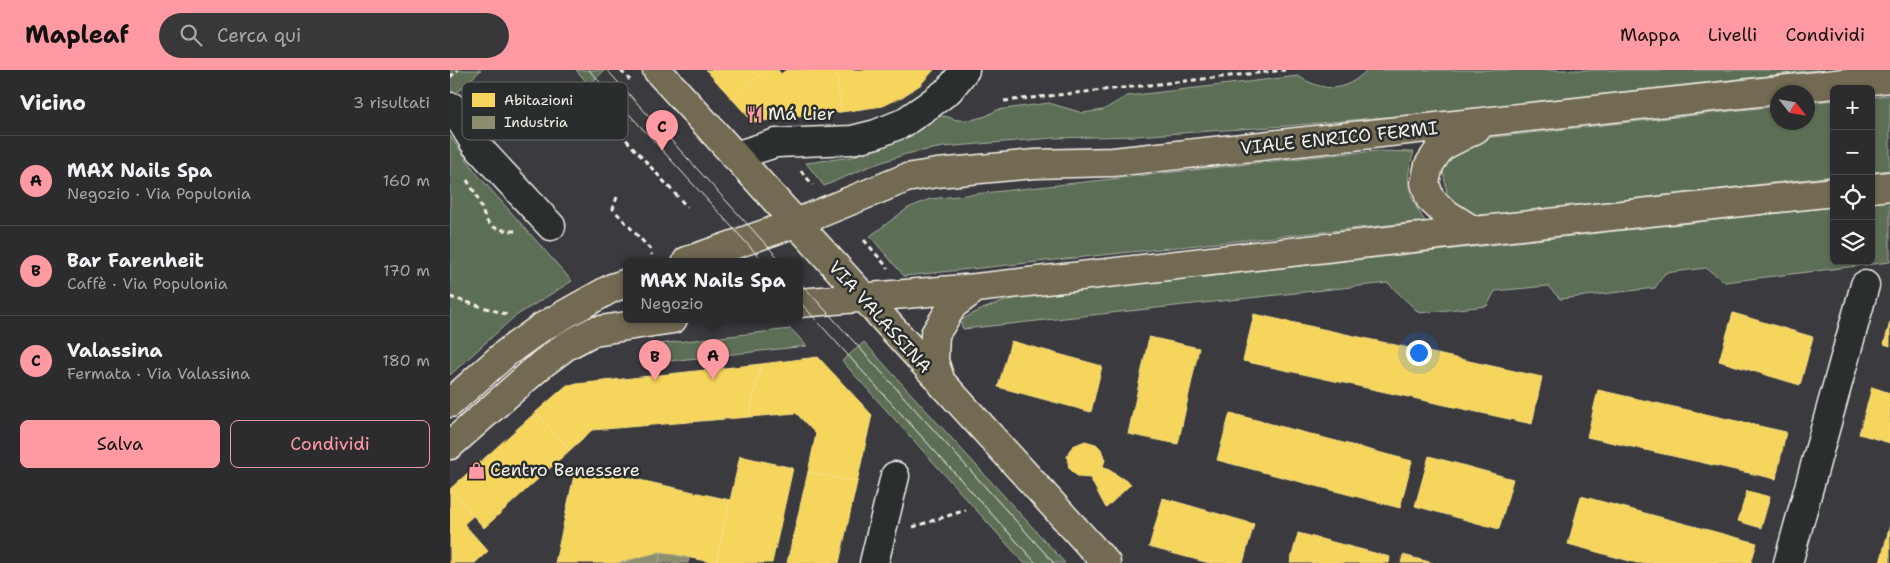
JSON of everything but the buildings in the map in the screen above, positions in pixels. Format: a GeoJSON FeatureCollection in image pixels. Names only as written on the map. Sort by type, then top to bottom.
{"type":"FeatureCollection","features":[{"type":"Feature","properties":{"kind":"main road","name":"VIA VALASSINA"},"geometry":{"type":"LineString","coordinates":[[657,70],[1106,563]]}},
{"type":"Feature","properties":{"kind":"main road","name":"VIALE ENRICO FERMI"},"geometry":{"type":"LineString","coordinates":[[696,258],[796,223],[906,178],[937,173],[1035,164],[1113,162],[1890,78]]}},
{"type":"Feature","properties":{"kind":"main road"},"geometry":{"type":"LineString","coordinates":[[1474,231],[1444,212],[1430,199],[1425,183],[1429,165],[1441,147],[1491,121]]}},
{"type":"Feature","properties":{"kind":"main road"},"geometry":{"type":"LineString","coordinates":[[1875,188],[1890,186]]}},
{"type":"Feature","properties":{"kind":"main road"},"geometry":{"type":"LineString","coordinates":[[803,303],[976,288],[1830,192]]}},
{"type":"Feature","properties":{"kind":"main road"},"geometry":{"type":"LineString","coordinates":[[450,403],[506,353],[542,327],[612,288],[623,284]]}},
{"type":"Feature","properties":{"kind":"main road"},"geometry":{"type":"LineString","coordinates":[[943,386],[934,361],[935,334],[954,305],[976,288]]}},
{"type":"Feature","properties":{"kind":"main road"},"geometry":{"type":"LineString","coordinates":[[450,445],[542,364],[566,346],[594,331],[647,323]]}},
{"type":"Feature","properties":{"kind":"street"},"geometry":{"type":"LineString","coordinates":[[735,156],[776,143],[852,140],[876,134],[903,123],[929,105],[949,90],[965,70]]}},
{"type":"Feature","properties":{"kind":"street"},"geometry":{"type":"LineString","coordinates":[[452,107],[462,123]]}},
{"type":"Feature","properties":{"kind":"street"},"geometry":{"type":"LineString","coordinates":[[473,140],[551,226]]}},
{"type":"Feature","properties":{"kind":"street"},"geometry":{"type":"LineString","coordinates":[[1788,563],[1865,285]]}},
{"type":"Feature","properties":{"kind":"street"},"geometry":{"type":"LineString","coordinates":[[874,563],[895,476]]}},
{"type":"Feature","properties":{"kind":"path"},"geometry":{"type":"LineString","coordinates":[[450,77],[458,70]]}},
{"type":"Feature","properties":{"kind":"path"},"geometry":{"type":"LineString","coordinates":[[1004,101],[1285,70]]}},
{"type":"Feature","properties":{"kind":"path"},"geometry":{"type":"LineString","coordinates":[[626,140],[687,207]]}},
{"type":"Feature","properties":{"kind":"path"},"geometry":{"type":"LineString","coordinates":[[797,166],[819,191]]}},
{"type":"Feature","properties":{"kind":"path"},"geometry":{"type":"LineString","coordinates":[[617,197],[613,209],[650,249],[652,255]]}},
{"type":"Feature","properties":{"kind":"path"},"geometry":{"type":"LineString","coordinates":[[864,240],[878,256]]}},
{"type":"Feature","properties":{"kind":"path"},"geometry":{"type":"LineString","coordinates":[[450,297],[482,305],[514,317]]}},
{"type":"Feature","properties":{"kind":"path"},"geometry":{"type":"LineString","coordinates":[[912,528],[966,510]]}},
{"type":"Feature","properties":{"kind":"green space"},"geometry":{"type":"Polygon","coordinates":[[[450,70],[481,70],[468,82],[462,82],[462,88],[450,99],[450,70]]]}},
{"type":"Feature","properties":{"kind":"green space"},"geometry":{"type":"Polygon","coordinates":[[[576,70],[605,70],[592,82],[586,82],[576,70]]]}},
{"type":"Feature","properties":{"kind":"green space"},"geometry":{"type":"Polygon","coordinates":[[[1367,70],[1819,70],[1441,112],[1286,126],[1136,136],[1053,138],[943,147],[906,154],[868,167],[824,186],[806,163],[852,157],[936,117],[945,116],[957,120],[971,120],[986,116],[997,110],[1049,103],[1083,113],[1103,110],[1127,96],[1298,76],[1317,85],[1334,88],[1350,83],[1367,70]]]}},
{"type":"Feature","properties":{"kind":"green space"},"geometry":{"type":"Polygon","coordinates":[[[1890,95],[1890,170],[1875,172],[1875,130],[1875,97],[1890,95]]]}},
{"type":"Feature","properties":{"kind":"green space"},"geometry":{"type":"Polygon","coordinates":[[[1830,100],[1830,176],[1487,215],[1474,214],[1455,204],[1447,194],[1443,167],[1450,153],[1476,139],[1770,107],[1770,130],[1815,130],[1815,102],[1830,100]]]}},
{"type":"Feature","properties":{"kind":"green space"},"geometry":{"type":"Polygon","coordinates":[[[450,136],[477,174],[572,281],[514,317],[450,375],[450,136]]]}},
{"type":"Feature","properties":{"kind":"green space"},"geometry":{"type":"Polygon","coordinates":[[[1377,151],[1414,152],[1409,171],[1409,188],[1411,196],[1425,221],[904,276],[870,236],[908,208],[930,199],[1377,151]]]}},
{"type":"Feature","properties":{"kind":"green space"},"geometry":{"type":"Polygon","coordinates":[[[1890,201],[1890,262],[1875,264],[1875,203],[1890,201]]]}},
{"type":"Feature","properties":{"kind":"green space"},"geometry":{"type":"Polygon","coordinates":[[[1830,207],[1830,265],[1865,265],[1725,282],[1706,268],[1665,273],[1655,288],[1560,299],[1548,286],[1495,291],[1487,306],[1419,313],[1388,283],[963,329],[960,321],[974,313],[989,306],[1021,297],[1830,207]]]}},
{"type":"Feature","properties":{"kind":"green space"},"geometry":{"type":"Polygon","coordinates":[[[791,329],[807,346],[660,362],[658,344],[791,329]]]}},
{"type":"Feature","properties":{"kind":"green space"},"geometry":{"type":"Polygon","coordinates":[[[864,342],[1065,563],[1024,563],[842,361],[864,342]]]}},
{"type":"Feature","properties":{"kind":"tram line"},"geometry":{"type":"LineString","coordinates":[[589,70],[600,82]]}},
{"type":"Feature","properties":{"kind":"tram line"},"geometry":{"type":"LineString","coordinates":[[607,70],[618,82]]}},
{"type":"Feature","properties":{"kind":"tram line"},"geometry":{"type":"LineString","coordinates":[[628,93],[778,258]]}},
{"type":"Feature","properties":{"kind":"tram line"},"geometry":{"type":"LineString","coordinates":[[628,113],[760,258]]}},
{"type":"Feature","properties":{"kind":"tram line"},"geometry":{"type":"LineString","coordinates":[[803,285],[1054,563]]}},
{"type":"Feature","properties":{"kind":"tram line"},"geometry":{"type":"LineString","coordinates":[[803,305],[1036,563]]}},
{"type":"Feature","properties":{"kind":"place","name":"Má Lier"},"geometry":{"type":"Point","coordinates":[754,114]}},
{"type":"Feature","properties":{"kind":"place","name":"Valassina"},"geometry":{"type":"Point","coordinates":[662,151]}},
{"type":"Feature","properties":{"kind":"place","name":"MAX Nails Spa"},"geometry":{"type":"Point","coordinates":[713,380]}},
{"type":"Feature","properties":{"kind":"place","name":"Bar Farenheit"},"geometry":{"type":"Point","coordinates":[655,381]}},
{"type":"Feature","properties":{"kind":"place","name":"Centro Benessere"},"geometry":{"type":"Point","coordinates":[476,470]}}]}
